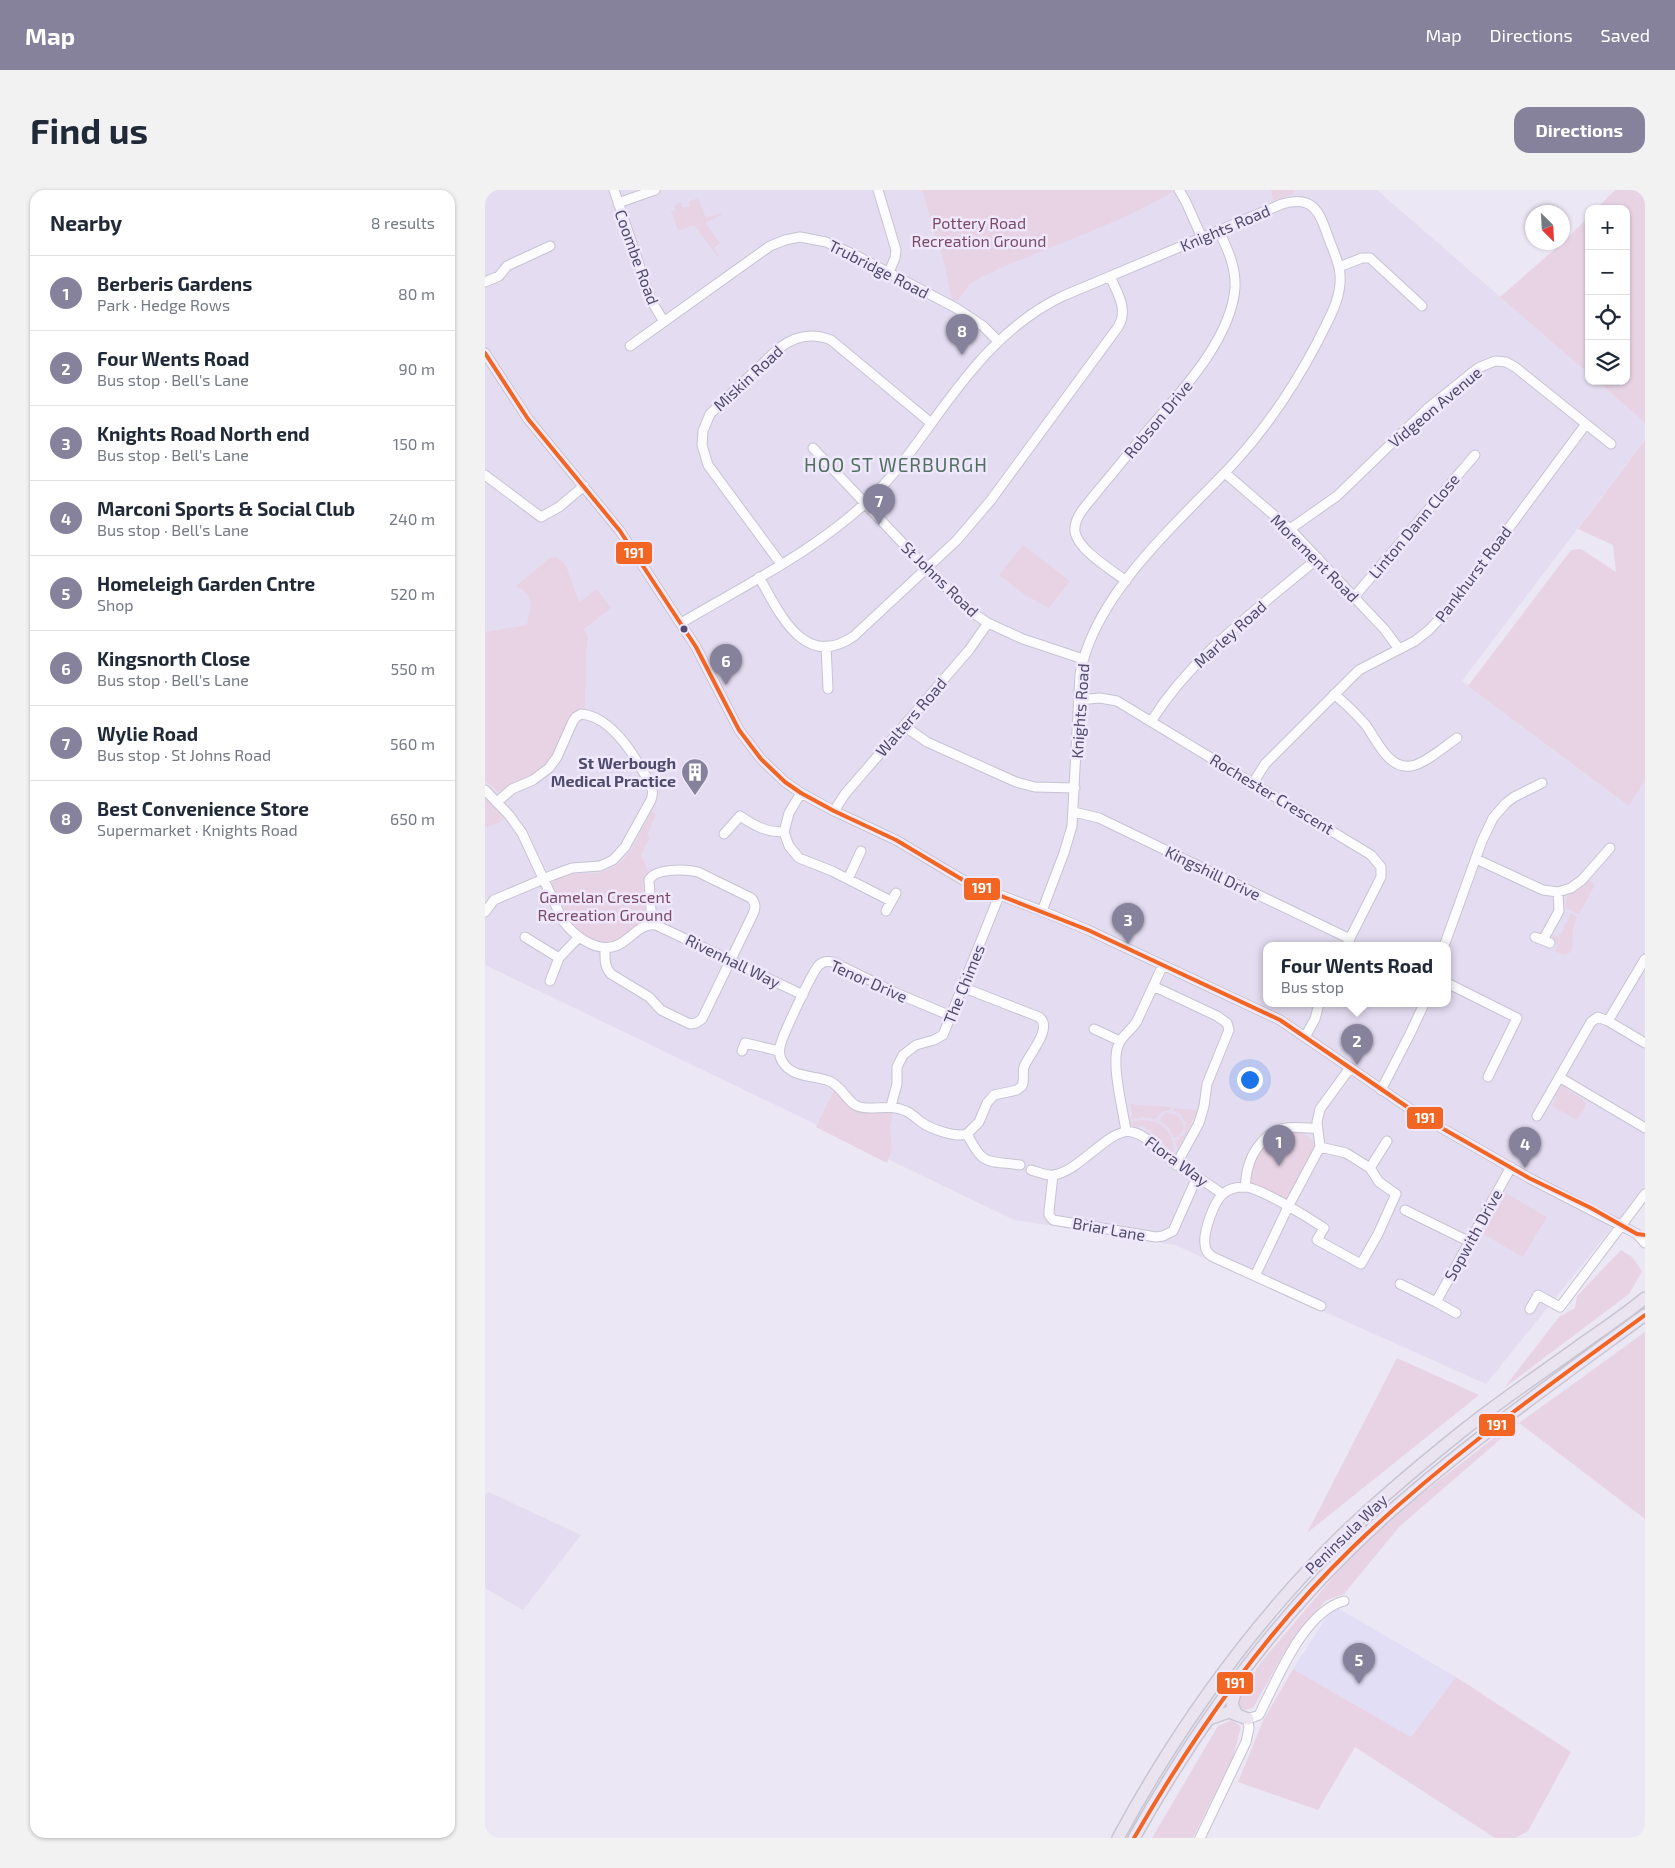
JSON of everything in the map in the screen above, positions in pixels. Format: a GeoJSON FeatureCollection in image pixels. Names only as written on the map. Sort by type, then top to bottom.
{"type":"FeatureCollection","features":[{"type":"Feature","properties":{"kind":"main road","name":"Peninsula Way"},"geometry":{"type":"LineString","coordinates":[[1118,1838],[1176,1740],[1223,1671],[1291,1588],[1337,1540],[1377,1502],[1467,1428],[1645,1298]]}},
{"type":"Feature","properties":{"kind":"main road","name":"Peninsula Way"},"geometry":{"type":"LineString","coordinates":[[1134,1838],[1207,1719],[1241,1673],[1300,1602],[1348,1552],[1440,1469],[1645,1315]]}},
{"type":"Feature","properties":{"kind":"main road"},"geometry":{"type":"LineString","coordinates":[[1236,1713],[1233,1704],[1241,1673]]}},
{"type":"Feature","properties":{"kind":"main road"},"geometry":{"type":"LineString","coordinates":[[1207,1719],[1229,1712],[1248,1719]]}},
{"type":"Feature","properties":{"kind":"street","name":"Coombe Road"},"geometry":{"type":"LineString","coordinates":[[614,190],[651,300],[664,322]]}},
{"type":"Feature","properties":{"kind":"street"},"geometry":{"type":"LineString","coordinates":[[619,203],[655,190]]}},
{"type":"Feature","properties":{"kind":"street"},"geometry":{"type":"LineString","coordinates":[[879,190],[896,250],[889,272]]}},
{"type":"Feature","properties":{"kind":"street"},"geometry":{"type":"LineString","coordinates":[[1179,190],[1202,238]]}},
{"type":"Feature","properties":{"kind":"street","name":"Knights Road"},"geometry":{"type":"LineString","coordinates":[[681,623],[781,564],[838,526],[865,503],[901,465],[931,422],[998,341],[1018,322],[1039,308],[1063,296],[1282,204],[1295,201],[1304,202],[1314,207],[1320,216],[1339,267],[1340,281],[1337,299],[1331,316],[1308,360],[1265,425],[1225,472],[1163,536],[1126,581],[1098,624],[1083,659],[1078,700],[1074,812],[1069,839],[1042,911]]}},
{"type":"Feature","properties":{"kind":"street","name":"Robson Drive"},"geometry":{"type":"LineString","coordinates":[[1126,581],[1082,546],[1075,534],[1075,525],[1083,510],[1187,385],[1222,332],[1232,304],[1235,272],[1231,257],[1219,231]]}},
{"type":"Feature","properties":{"kind":"street","name":"Trubridge Road"},"geometry":{"type":"LineString","coordinates":[[630,346],[771,246],[792,238],[809,238],[826,242],[889,272],[964,312],[983,326],[998,341]]}},
{"type":"Feature","properties":{"kind":"street"},"geometry":{"type":"LineString","coordinates":[[485,282],[499,276],[507,266],[549,246]]}},
{"type":"Feature","properties":{"kind":"street"},"geometry":{"type":"LineString","coordinates":[[1339,267],[1362,258],[1370,258],[1422,306]]}},
{"type":"Feature","properties":{"kind":"street"},"geometry":{"type":"LineString","coordinates":[[759,577],[794,633],[809,642],[826,646],[838,644],[854,636],[957,540],[980,514],[1118,327],[1122,320],[1123,309],[1110,276]]}},
{"type":"Feature","properties":{"kind":"street","name":"Miskin Road"},"geometry":{"type":"LineString","coordinates":[[781,564],[708,465],[701,445],[703,431],[710,414],[778,349],[790,340],[803,336],[819,336],[831,340],[931,422]]}},
{"type":"Feature","properties":{"kind":"street"},"geometry":{"type":"LineString","coordinates":[[485,353],[528,418],[620,531],[681,623],[703,660],[733,721],[745,739],[770,769],[801,794],[885,834],[968,883],[1042,911],[1163,964],[1280,1020],[1419,1115],[1511,1167],[1641,1235],[1645,1243]]}},
{"type":"Feature","properties":{"kind":"street","name":"Vidgeon Avenue"},"geometry":{"type":"LineString","coordinates":[[1290,529],[1337,496],[1429,408],[1484,364],[1501,362],[1515,366],[1611,444]]}},
{"type":"Feature","properties":{"kind":"street","name":"Pankhurst Road"},"geometry":{"type":"LineString","coordinates":[[1253,783],[1265,764],[1359,670],[1422,636],[1448,610],[1585,424]]}},
{"type":"Feature","properties":{"kind":"street","name":"St Johns Road"},"geometry":{"type":"LineString","coordinates":[[813,448],[963,605],[988,623],[1023,640],[1083,659]]}},
{"type":"Feature","properties":{"kind":"street","name":"Linton Dann Close"},"geometry":{"type":"LineString","coordinates":[[1354,597],[1475,455]]}},
{"type":"Feature","properties":{"kind":"street","name":"Morement Road"},"geometry":{"type":"LineString","coordinates":[[1225,472],[1290,529],[1393,639],[1399,649]]}},
{"type":"Feature","properties":{"kind":"street"},"geometry":{"type":"LineString","coordinates":[[485,475],[541,517],[559,507],[584,486]]}},
{"type":"Feature","properties":{"kind":"street","name":"Marley Road"},"geometry":{"type":"LineString","coordinates":[[1152,720],[1173,690],[1200,659],[1318,558]]}},
{"type":"Feature","properties":{"kind":"street","name":"Walters Road"},"geometry":{"type":"LineString","coordinates":[[834,811],[845,794],[969,650],[988,623]]}},
{"type":"Feature","properties":{"kind":"street"},"geometry":{"type":"LineString","coordinates":[[826,646],[828,689]]}},
{"type":"Feature","properties":{"kind":"street"},"geometry":{"type":"LineString","coordinates":[[1334,694],[1364,724],[1388,756],[1402,766],[1417,765],[1457,738]]}},
{"type":"Feature","properties":{"kind":"street","name":"Rochester Crescent"},"geometry":{"type":"LineString","coordinates":[[1078,700],[1100,698],[1117,701],[1152,720],[1371,855],[1378,862],[1382,872],[1379,884],[1349,942]]}},
{"type":"Feature","properties":{"kind":"street"},"geometry":{"type":"LineString","coordinates":[[485,912],[494,900],[543,879],[573,868],[595,867],[613,860],[622,853],[653,796],[652,786],[635,758],[616,733],[586,715],[578,715],[573,721],[557,757],[549,768],[533,780],[512,789],[497,802]]}},
{"type":"Feature","properties":{"kind":"street"},"geometry":{"type":"LineString","coordinates":[[904,726],[927,742],[1016,782],[1035,787],[1075,788]]}},
{"type":"Feature","properties":{"kind":"street"},"geometry":{"type":"LineString","coordinates":[[1445,942],[1487,829],[1499,810],[1514,797],[1542,783]]}},
{"type":"Feature","properties":{"kind":"street"},"geometry":{"type":"LineString","coordinates":[[485,790],[522,832],[563,921],[579,937],[590,944],[605,948],[620,944],[642,927],[652,924],[650,877],[655,873],[689,870],[698,872],[751,898],[755,905],[753,914],[702,1019],[698,1022],[690,1024],[661,1010],[649,997],[608,972],[605,964],[605,948]]}},
{"type":"Feature","properties":{"kind":"street"},"geometry":{"type":"LineString","coordinates":[[801,794],[789,813],[784,832],[789,846],[799,858],[848,879],[891,901]]}},
{"type":"Feature","properties":{"kind":"street","name":"Kingshill Drive"},"geometry":{"type":"LineString","coordinates":[[1074,812],[1099,818],[1346,942]]}},
{"type":"Feature","properties":{"kind":"street"},"geometry":{"type":"LineString","coordinates":[[723,834],[740,816],[767,831],[784,832]]}},
{"type":"Feature","properties":{"kind":"street"},"geometry":{"type":"LineString","coordinates":[[1476,858],[1543,890],[1558,892],[1571,888],[1582,880],[1610,848]]}},
{"type":"Feature","properties":{"kind":"street"},"geometry":{"type":"LineString","coordinates":[[848,879],[861,851]]}},
{"type":"Feature","properties":{"kind":"street"},"geometry":{"type":"LineString","coordinates":[[1543,940],[1559,911],[1558,892]]}},
{"type":"Feature","properties":{"kind":"street"},"geometry":{"type":"LineString","coordinates":[[886,911],[896,893]]}},
{"type":"Feature","properties":{"kind":"street","name":"The Chimes"},"geometry":{"type":"LineString","coordinates":[[891,1106],[897,1084],[897,1068],[900,1060],[916,1045],[941,1037],[999,896]]}},
{"type":"Feature","properties":{"kind":"street","name":"Rivenhall Way"},"geometry":{"type":"LineString","coordinates":[[652,924],[670,930],[803,995]]}},
{"type":"Feature","properties":{"kind":"street"},"geometry":{"type":"LineString","coordinates":[[525,937],[559,958]]}},
{"type":"Feature","properties":{"kind":"street"},"geometry":{"type":"LineString","coordinates":[[550,981],[559,958],[579,937]]}},
{"type":"Feature","properties":{"kind":"street"},"geometry":{"type":"LineString","coordinates":[[1608,1021],[1645,959]]}},
{"type":"Feature","properties":{"kind":"street","name":"Tenor Drive"},"geometry":{"type":"LineString","coordinates":[[779,1051],[803,995],[817,967],[823,962],[831,962],[896,994],[951,1016]]}},
{"type":"Feature","properties":{"kind":"street"},"geometry":{"type":"LineString","coordinates":[[1126,1131],[1116,1054],[1120,1041],[1133,1029],[1163,964]]}},
{"type":"Feature","properties":{"kind":"street"},"geometry":{"type":"LineString","coordinates":[[1451,985],[1517,1018],[1488,1077]]}},
{"type":"Feature","properties":{"kind":"street"},"geometry":{"type":"LineString","coordinates":[[1153,986],[1217,1016],[1227,1023],[1229,1030],[1207,1084],[1199,1123],[1176,1164]]}},
{"type":"Feature","properties":{"kind":"street"},"geometry":{"type":"LineString","coordinates":[[742,1050],[745,1043],[779,1051],[783,1064],[790,1070],[799,1074],[821,1078],[835,1084],[857,1106],[868,1108],[891,1106],[905,1111],[925,1124],[950,1134],[960,1136],[967,1134],[979,1122],[987,1104],[994,1095],[1017,1090],[1022,1086],[1024,1066],[1036,1047],[1044,1026],[1043,1020],[1039,1018],[962,987]]}},
{"type":"Feature","properties":{"kind":"street"},"geometry":{"type":"LineString","coordinates":[[1305,1037],[1315,1019],[1318,1007]]}},
{"type":"Feature","properties":{"kind":"street"},"geometry":{"type":"LineString","coordinates":[[1381,1090],[1423,1007]]}},
{"type":"Feature","properties":{"kind":"street"},"geometry":{"type":"LineString","coordinates":[[1537,1116],[1591,1022],[1597,1017],[1608,1021],[1645,1043]]}},
{"type":"Feature","properties":{"kind":"street"},"geometry":{"type":"LineString","coordinates":[[1094,1029],[1120,1041]]}},
{"type":"Feature","properties":{"kind":"street"},"geometry":{"type":"LineString","coordinates":[[1255,1276],[1288,1207],[1320,1148],[1317,1118],[1320,1109],[1350,1068]]}},
{"type":"Feature","properties":{"kind":"street"},"geometry":{"type":"LineString","coordinates":[[1559,1077],[1645,1128]]}},
{"type":"Feature","properties":{"kind":"street"},"geometry":{"type":"LineString","coordinates":[[1245,1187],[1248,1168],[1255,1151],[1264,1140],[1277,1131],[1287,1128],[1317,1128]]}},
{"type":"Feature","properties":{"kind":"street","name":"Flora Way"},"geometry":{"type":"LineString","coordinates":[[1053,1175],[1073,1167],[1115,1135],[1126,1131],[1140,1134],[1176,1164],[1222,1194]]}},
{"type":"Feature","properties":{"kind":"street"},"geometry":{"type":"LineString","coordinates":[[967,1134],[977,1153],[984,1159],[992,1163],[1020,1165]]}},
{"type":"Feature","properties":{"kind":"street"},"geometry":{"type":"LineString","coordinates":[[1371,1168],[1387,1141]]}},
{"type":"Feature","properties":{"kind":"street"},"geometry":{"type":"LineString","coordinates":[[1320,1148],[1345,1152],[1371,1168],[1379,1182],[1396,1194],[1378,1234],[1361,1264],[1317,1240],[1323,1228],[1288,1207],[1245,1187],[1232,1189],[1222,1194],[1215,1205],[1207,1228],[1205,1248],[1210,1255],[1321,1306]]}},
{"type":"Feature","properties":{"kind":"street","name":"Sopwith Drive"},"geometry":{"type":"LineString","coordinates":[[1436,1302],[1511,1167]]}},
{"type":"Feature","properties":{"kind":"street"},"geometry":{"type":"LineString","coordinates":[[1031,1170],[1053,1175]]}},
{"type":"Feature","properties":{"kind":"street","name":"Briar Lane"},"geometry":{"type":"LineString","coordinates":[[1053,1175],[1049,1211],[1049,1215],[1053,1220],[1156,1238],[1167,1235],[1175,1228],[1197,1177]]}},
{"type":"Feature","properties":{"kind":"street"},"geometry":{"type":"LineString","coordinates":[[1529,1309],[1538,1295],[1560,1307],[1645,1194]]}},
{"type":"Feature","properties":{"kind":"street"},"geometry":{"type":"LineString","coordinates":[[1405,1210],[1468,1242]]}},
{"type":"Feature","properties":{"kind":"street"},"geometry":{"type":"LineString","coordinates":[[1400,1284],[1456,1313]]}},
{"type":"Feature","properties":{"kind":"street"},"geometry":{"type":"LineString","coordinates":[[1200,1838],[1246,1742],[1249,1728],[1248,1719],[1259,1715],[1290,1653],[1312,1624],[1327,1608],[1344,1600]]}},
{"type":"Feature","properties":{"kind":"shaded area"},"geometry":{"type":"Polygon","coordinates":[[[485,190],[1377,190],[1585,371],[1585,385],[1602,385],[1645,423],[1645,440],[1462,681],[1629,805],[1645,780],[1645,1187],[1486,1384],[1175,1245],[1014,1220],[485,965],[485,190]]]}},
{"type":"Feature","properties":{"kind":"shaded area"},"geometry":{"type":"Polygon","coordinates":[[[489,1492],[581,1535],[523,1610],[485,1588],[485,1494],[489,1492]]]}},
{"type":"Feature","properties":{"kind":"shaded area"},"geometry":{"type":"Polygon","coordinates":[[[1334,1606],[1456,1677],[1411,1737],[1293,1669],[1334,1606]]]}},
{"type":"Feature","properties":{"kind":"green space","name":"Pottery Road Recreation Ground"},"geometry":{"type":"Polygon","coordinates":[[[922,190],[1174,191],[1127,216],[980,278],[970,284],[957,301],[952,300],[944,262],[922,190]]]}},
{"type":"Feature","properties":{"kind":"green space"},"geometry":{"type":"Polygon","coordinates":[[[1271,190],[1295,190],[1293,194],[1273,201],[1271,190]]]}},
{"type":"Feature","properties":{"kind":"green space"},"geometry":{"type":"Polygon","coordinates":[[[1615,190],[1645,190],[1645,423],[1602,385],[1630,385],[1630,205],[1600,205],[1615,190]]]}},
{"type":"Feature","properties":{"kind":"green space"},"geometry":{"type":"Polygon","coordinates":[[[698,198],[706,218],[721,213],[722,215],[705,223],[720,243],[714,248],[718,257],[694,225],[678,231],[671,211],[675,211],[674,206],[681,202],[683,208],[690,206],[688,202],[698,198]]]}},
{"type":"Feature","properties":{"kind":"green space"},"geometry":{"type":"Polygon","coordinates":[[[1585,221],[1585,371],[1500,297],[1554,250],[1570,250],[1570,235],[1585,221]]]}},
{"type":"Feature","properties":{"kind":"green space"},"geometry":{"type":"Polygon","coordinates":[[[1645,440],[1645,780],[1629,806],[1468,686],[1571,550],[1581,549],[1616,572],[1613,545],[1578,529],[1645,440]]]}},
{"type":"Feature","properties":{"kind":"green space"},"geometry":{"type":"Polygon","coordinates":[[[1023,545],[1070,581],[1049,608],[1025,595],[999,575],[1023,545]]]}},
{"type":"Feature","properties":{"kind":"green space"},"geometry":{"type":"Polygon","coordinates":[[[556,557],[567,568],[579,602],[597,589],[611,608],[584,629],[588,637],[585,708],[573,712],[554,753],[546,765],[537,773],[516,781],[498,792],[485,781],[485,632],[527,625],[531,602],[527,594],[516,586],[550,558],[556,557]]]}},
{"type":"Feature","properties":{"kind":"green space"},"geometry":{"type":"Polygon","coordinates":[[[485,798],[504,818],[499,823],[485,827],[485,798]]]}},
{"type":"Feature","properties":{"kind":"green space","name":"Gamelan Crescent Recreation Ground"},"geometry":{"type":"Polygon","coordinates":[[[651,811],[656,814],[647,835],[650,837],[641,855],[649,871],[643,888],[645,918],[629,932],[614,941],[600,942],[590,938],[572,923],[565,913],[559,903],[552,883],[568,874],[594,873],[610,869],[618,864],[629,853],[651,811]]]}},
{"type":"Feature","properties":{"kind":"green space"},"geometry":{"type":"Polygon","coordinates":[[[1589,880],[1595,885],[1579,914],[1565,908],[1567,896],[1589,880]]]}},
{"type":"Feature","properties":{"kind":"green space"},"geometry":{"type":"Polygon","coordinates":[[[1571,913],[1577,917],[1573,930],[1572,950],[1563,955],[1555,951],[1558,945],[1554,941],[1553,935],[1559,937],[1571,913]]]}},
{"type":"Feature","properties":{"kind":"green space"},"geometry":{"type":"Polygon","coordinates":[[[1562,1085],[1567,1087],[1567,1090],[1581,1098],[1585,1103],[1585,1107],[1577,1120],[1552,1106],[1556,1099],[1555,1094],[1562,1085]]]}},
{"type":"Feature","properties":{"kind":"green space"},"geometry":{"type":"Polygon","coordinates":[[[836,1086],[845,1102],[851,1107],[865,1111],[890,1109],[893,1112],[890,1127],[892,1150],[887,1163],[816,1127],[836,1086]]]}},
{"type":"Feature","properties":{"kind":"green space"},"geometry":{"type":"Polygon","coordinates":[[[1130,1103],[1171,1107],[1170,1110],[1162,1112],[1156,1119],[1142,1117],[1130,1120],[1132,1114],[1130,1103]]]}},
{"type":"Feature","properties":{"kind":"green space"},"geometry":{"type":"Polygon","coordinates":[[[1173,1108],[1201,1109],[1197,1112],[1178,1150],[1179,1154],[1175,1141],[1184,1134],[1186,1123],[1173,1108]]]}},
{"type":"Feature","properties":{"kind":"green space"},"geometry":{"type":"Polygon","coordinates":[[[1166,1113],[1177,1115],[1183,1122],[1182,1132],[1174,1138],[1168,1127],[1159,1120],[1166,1113]]]}},
{"type":"Feature","properties":{"kind":"green space"},"geometry":{"type":"Polygon","coordinates":[[[1141,1120],[1154,1122],[1165,1128],[1171,1136],[1176,1155],[1169,1153],[1168,1148],[1145,1127],[1135,1128],[1130,1124],[1130,1122],[1141,1120]]]}},
{"type":"Feature","properties":{"kind":"green space"},"geometry":{"type":"Polygon","coordinates":[[[1292,1131],[1312,1139],[1316,1147],[1297,1187],[1286,1201],[1251,1185],[1250,1172],[1255,1159],[1271,1138],[1274,1139],[1283,1132],[1292,1131]]]}},
{"type":"Feature","properties":{"kind":"green space"},"geometry":{"type":"Polygon","coordinates":[[[1506,1193],[1547,1217],[1523,1257],[1483,1234],[1506,1193]]]}},
{"type":"Feature","properties":{"kind":"green space"},"geometry":{"type":"Polygon","coordinates":[[[1621,1250],[1632,1257],[1642,1271],[1629,1294],[1504,1388],[1559,1317],[1575,1308],[1577,1296],[1621,1250]]]}},
{"type":"Feature","properties":{"kind":"green space"},"geometry":{"type":"Polygon","coordinates":[[[1645,1332],[1645,1519],[1519,1423],[1645,1332]]]}},
{"type":"Feature","properties":{"kind":"green space"},"geometry":{"type":"Polygon","coordinates":[[[1397,1358],[1479,1395],[1307,1533],[1397,1358]]]}},
{"type":"Feature","properties":{"kind":"green space"},"geometry":{"type":"Polygon","coordinates":[[[1519,1423],[1399,1527],[1344,1594],[1325,1601],[1285,1651],[1253,1708],[1244,1710],[1239,1706],[1240,1694],[1261,1662],[1351,1556],[1406,1506],[1512,1424],[1519,1423]]]}},
{"type":"Feature","properties":{"kind":"green space"},"geometry":{"type":"Polygon","coordinates":[[[1293,1669],[1411,1737],[1456,1677],[1571,1752],[1528,1831],[1515,1838],[1495,1838],[1355,1747],[1318,1810],[1238,1782],[1263,1721],[1293,1669]]]}},
{"type":"Feature","properties":{"kind":"green space"},"geometry":{"type":"Polygon","coordinates":[[[1232,1720],[1241,1727],[1233,1757],[1193,1838],[1152,1838],[1218,1726],[1232,1720]]]}},
{"type":"Feature","properties":{"kind":"transit line","name":"191"},"geometry":{"type":"LineString","coordinates":[[485,353],[528,419],[620,531],[696,647],[739,730],[761,759],[785,782],[834,811],[896,840],[968,883],[1088,930],[1280,1020],[1419,1115],[1529,1178],[1591,1208],[1637,1234],[1645,1235]]}},
{"type":"Feature","properties":{"kind":"transit line","name":"191"},"geometry":{"type":"LineString","coordinates":[[1134,1838],[1182,1760],[1233,1685],[1290,1614],[1353,1547],[1423,1484],[1495,1426],[1645,1315]]}},
{"type":"Feature","properties":{"kind":"place","name":"Best Convenience Store"},"geometry":{"type":"Point","coordinates":[962,355]}},
{"type":"Feature","properties":{"kind":"place","name":"Wylie Road"},"geometry":{"type":"Point","coordinates":[879,525]}},
{"type":"Feature","properties":{"kind":"place","name":"Kingsnorth Close"},"geometry":{"type":"Point","coordinates":[726,685]}},
{"type":"Feature","properties":{"kind":"place","name":"St Werbough Medical Practice"},"geometry":{"type":"Point","coordinates":[695,796]}},
{"type":"Feature","properties":{"kind":"place","name":"Knights Road North end"},"geometry":{"type":"Point","coordinates":[1128,944]}},
{"type":"Feature","properties":{"kind":"place","name":"Four Wents Road"},"geometry":{"type":"Point","coordinates":[1357,1065]}},
{"type":"Feature","properties":{"kind":"place","name":"Berberis Gardens"},"geometry":{"type":"Point","coordinates":[1279,1166]}},
{"type":"Feature","properties":{"kind":"place","name":"Marconi Sports & Social Club"},"geometry":{"type":"Point","coordinates":[1525,1168]}},
{"type":"Feature","properties":{"kind":"place","name":"Homeleigh Garden Cntre"},"geometry":{"type":"Point","coordinates":[1359,1684]}},
{"type":"Feature","properties":{"kind":"district","name":"HOO ST WERBURGH"},"geometry":{"type":"Point","coordinates":[896,465]}}]}
